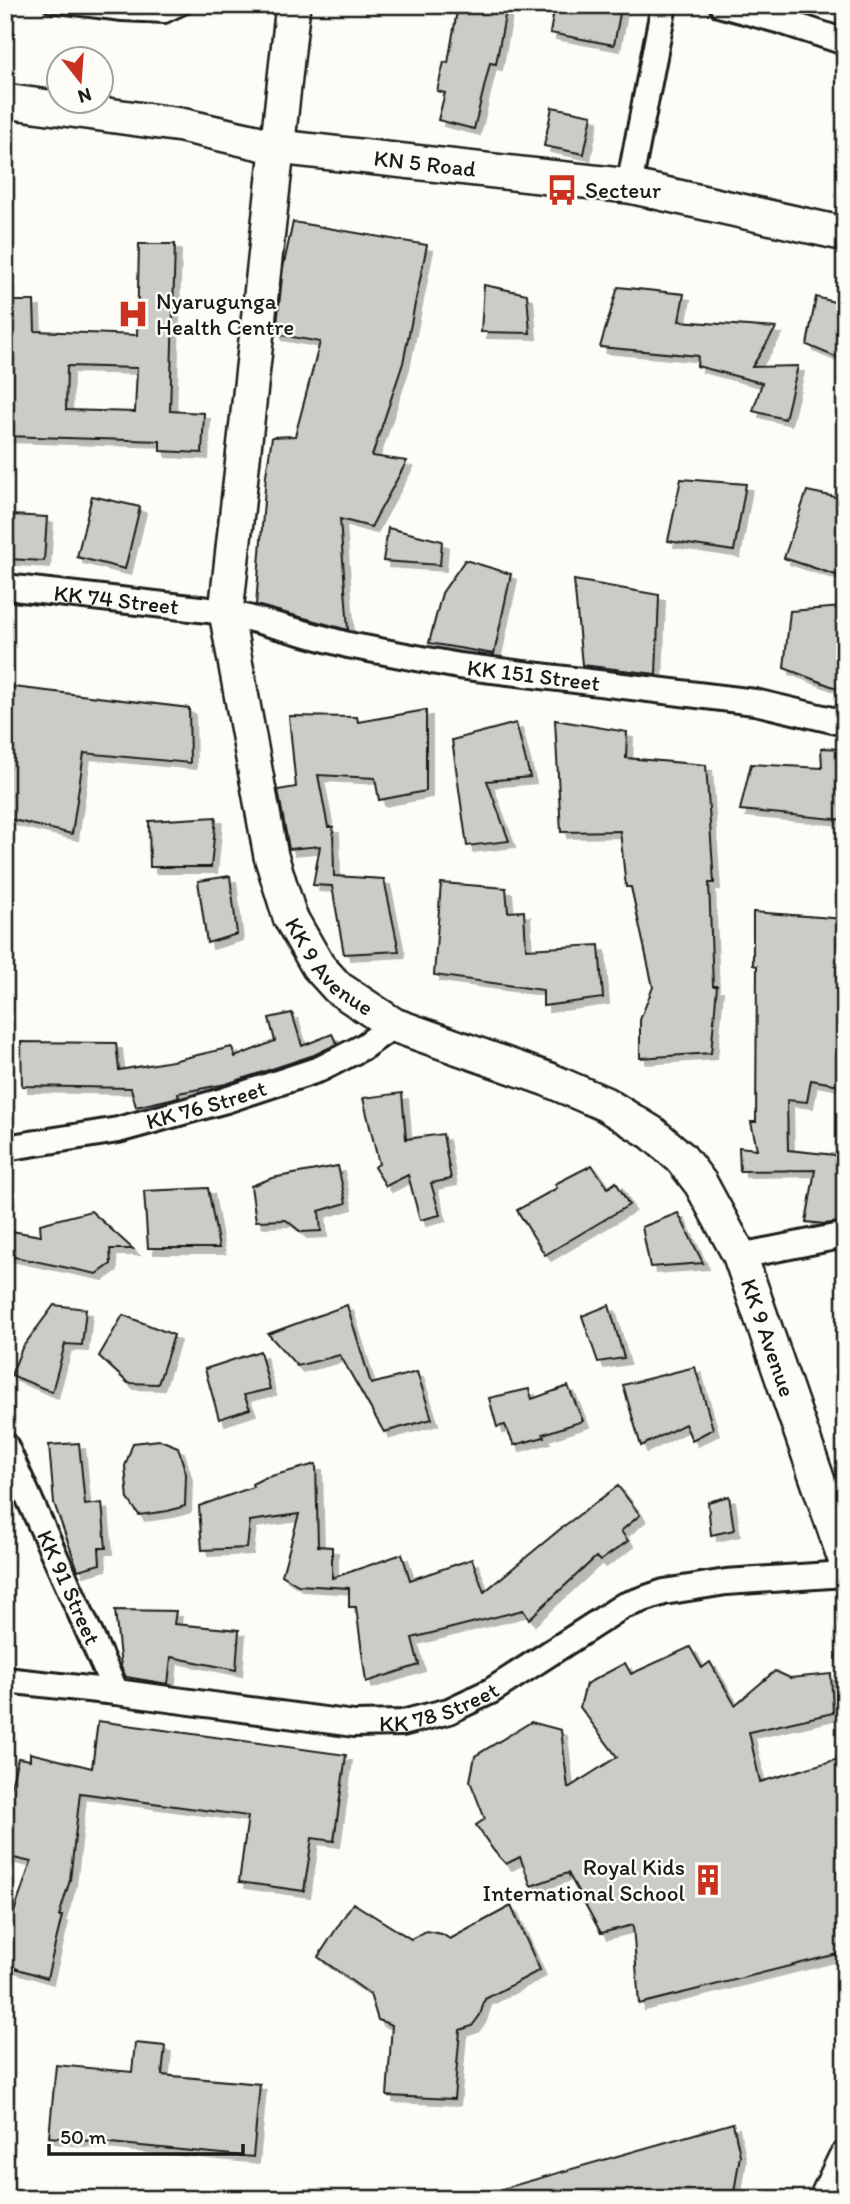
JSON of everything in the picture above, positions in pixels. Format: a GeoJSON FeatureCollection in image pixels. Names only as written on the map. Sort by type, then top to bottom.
{"type":"FeatureCollection","features":[{"type":"Feature","properties":{"kind":"main road","name":"KK 9 Avenue"},"geometry":{"type":"LineString","coordinates":[[293,5],[226,612],[271,856],[290,917],[318,965],[338,988],[394,1025],[547,1079],[605,1104],[652,1133],[681,1158],[702,1184],[740,1256],[845,1559]]}},
{"type":"Feature","properties":{"kind":"main road","name":"KN 5 Road"},"geometry":{"type":"LineString","coordinates":[[5,101],[181,125],[278,147],[629,186],[845,234]]}},
{"type":"Feature","properties":{"kind":"main road"},"geometry":{"type":"LineString","coordinates":[[826,2199],[844,2162]]}},
{"type":"Feature","properties":{"kind":"street"},"geometry":{"type":"LineString","coordinates":[[629,186],[664,5]]}},
{"type":"Feature","properties":{"kind":"street"},"geometry":{"type":"LineString","coordinates":[[722,5],[845,42]]}},
{"type":"Feature","properties":{"kind":"street","name":"KK 74 Street"},"geometry":{"type":"LineString","coordinates":[[5,587],[226,612]]}},
{"type":"Feature","properties":{"kind":"street","name":"KK 151 Street"},"geometry":{"type":"LineString","coordinates":[[226,612],[348,645],[460,666],[755,702],[845,723]]}},
{"type":"Feature","properties":{"kind":"street","name":"KK 76 Street"},"geometry":{"type":"LineString","coordinates":[[5,1148],[118,1130],[226,1100],[320,1069],[363,1047],[394,1025]]}},
{"type":"Feature","properties":{"kind":"street"},"geometry":{"type":"LineString","coordinates":[[740,1256],[845,1235]]}},
{"type":"Feature","properties":{"kind":"street","name":"KK 91 Street"},"geometry":{"type":"LineString","coordinates":[[5,1445],[116,1692]]}},
{"type":"Feature","properties":{"kind":"street","name":"KK 78 Street"},"geometry":{"type":"LineString","coordinates":[[5,1680],[354,1724],[402,1723],[449,1711],[491,1691],[623,1606],[664,1592],[726,1582],[845,1574]]}},
{"type":"Feature","properties":{"kind":"lane"},"geometry":{"type":"LineString","coordinates":[[50,5],[122,14],[165,16],[188,5]]}},
{"type":"Feature","properties":{"kind":"building"},"geometry":{"type":"Polygon","coordinates":[[[458,5],[507,5],[496,64],[490,63],[474,129],[438,120],[445,93],[437,91],[444,62],[448,63],[458,5]]]}},
{"type":"Feature","properties":{"kind":"building"},"geometry":{"type":"Polygon","coordinates":[[[555,5],[606,5],[621,8],[614,45],[550,33],[555,5]]]}},
{"type":"Feature","properties":{"kind":"building"},"geometry":{"type":"Polygon","coordinates":[[[552,107],[592,115],[584,154],[544,146],[552,107]]]}},
{"type":"Feature","properties":{"kind":"building"},"geometry":{"type":"Polygon","coordinates":[[[293,222],[427,245],[403,363],[372,456],[407,461],[371,527],[340,519],[348,630],[256,605],[266,475],[272,437],[295,436],[320,342],[276,334],[283,268],[293,222]]]}},
{"type":"Feature","properties":{"kind":"building"},"geometry":{"type":"Polygon","coordinates":[[[139,244],[175,244],[170,411],[204,413],[202,453],[160,451],[160,441],[5,436],[5,301],[34,301],[35,331],[137,335],[139,244]],[[67,366],[66,410],[135,412],[137,368],[67,366]]]}},
{"type":"Feature","properties":{"kind":"building"},"geometry":{"type":"Polygon","coordinates":[[[484,285],[527,294],[530,333],[481,332],[484,285]]]}},
{"type":"Feature","properties":{"kind":"building"},"geometry":{"type":"Polygon","coordinates":[[[618,287],[684,294],[679,321],[776,328],[752,367],[798,366],[785,419],[753,411],[762,383],[697,366],[698,356],[600,347],[618,287]]]}},
{"type":"Feature","properties":{"kind":"building"},"geometry":{"type":"Polygon","coordinates":[[[816,297],[845,305],[845,361],[807,345],[816,297]]]}},
{"type":"Feature","properties":{"kind":"building"},"geometry":{"type":"Polygon","coordinates":[[[681,479],[746,484],[734,551],[668,541],[681,479]]]}},
{"type":"Feature","properties":{"kind":"building"},"geometry":{"type":"Polygon","coordinates":[[[807,491],[845,499],[845,578],[784,558],[807,491]]]}},
{"type":"Feature","properties":{"kind":"building"},"geometry":{"type":"Polygon","coordinates":[[[92,496],[140,507],[125,569],[77,557],[92,496]]]}},
{"type":"Feature","properties":{"kind":"building"},"geometry":{"type":"Polygon","coordinates":[[[11,515],[47,517],[44,561],[9,559],[11,515]]]}},
{"type":"Feature","properties":{"kind":"building"},"geometry":{"type":"Polygon","coordinates":[[[388,528],[442,541],[440,565],[383,561],[388,528]]]}},
{"type":"Feature","properties":{"kind":"building"},"geometry":{"type":"Polygon","coordinates":[[[465,560],[511,574],[494,654],[429,643],[442,593],[465,560]]]}},
{"type":"Feature","properties":{"kind":"building"},"geometry":{"type":"Polygon","coordinates":[[[574,580],[659,595],[656,674],[582,665],[574,580]]]}},
{"type":"Feature","properties":{"kind":"building"},"geometry":{"type":"Polygon","coordinates":[[[843,607],[844,691],[784,668],[790,611],[843,607]]]}},
{"type":"Feature","properties":{"kind":"building"},"geometry":{"type":"Polygon","coordinates":[[[5,686],[189,708],[190,763],[84,753],[72,834],[5,818],[5,686]]]}},
{"type":"Feature","properties":{"kind":"building"},"geometry":{"type":"Polygon","coordinates":[[[426,710],[426,791],[379,800],[375,778],[318,775],[328,827],[333,827],[334,876],[384,879],[399,951],[344,954],[332,886],[313,885],[320,846],[289,849],[278,790],[296,787],[289,716],[357,717],[358,722],[426,710]]]}},
{"type":"Feature","properties":{"kind":"building"},"geometry":{"type":"Polygon","coordinates":[[[555,720],[627,732],[626,758],[706,765],[714,883],[709,883],[713,986],[717,986],[711,1053],[640,1058],[640,1020],[653,987],[631,887],[626,887],[620,831],[561,832],[555,720]]]}},
{"type":"Feature","properties":{"kind":"building"},"geometry":{"type":"Polygon","coordinates":[[[516,723],[530,777],[487,781],[509,841],[467,846],[452,740],[516,723]]]}},
{"type":"Feature","properties":{"kind":"building"},"geometry":{"type":"Polygon","coordinates":[[[821,748],[845,749],[845,820],[740,810],[751,764],[822,768],[821,748]]]}},
{"type":"Feature","properties":{"kind":"building"},"geometry":{"type":"Polygon","coordinates":[[[216,817],[211,867],[150,867],[149,821],[216,817]]]}},
{"type":"Feature","properties":{"kind":"building"},"geometry":{"type":"Polygon","coordinates":[[[230,876],[237,934],[207,943],[198,881],[230,876]]]}},
{"type":"Feature","properties":{"kind":"building"},"geometry":{"type":"Polygon","coordinates":[[[441,883],[506,888],[508,912],[524,911],[526,949],[599,945],[603,998],[543,1006],[543,990],[434,975],[441,883]]]}},
{"type":"Feature","properties":{"kind":"building"},"geometry":{"type":"Polygon","coordinates":[[[753,912],[845,919],[845,1086],[811,1080],[807,1102],[787,1100],[788,1150],[845,1156],[845,1221],[825,1224],[806,1222],[815,1170],[740,1171],[739,1147],[757,1149],[751,1122],[756,1122],[757,966],[753,965],[753,912]]]}},
{"type":"Feature","properties":{"kind":"building"},"geometry":{"type":"Polygon","coordinates":[[[292,1013],[302,1046],[332,1034],[337,1044],[314,1055],[226,1084],[178,1093],[179,1097],[136,1107],[131,1088],[22,1086],[21,1042],[116,1043],[119,1070],[232,1047],[235,1057],[275,1041],[269,1018],[292,1013]]]}},
{"type":"Feature","properties":{"kind":"building"},"geometry":{"type":"Polygon","coordinates":[[[402,1093],[406,1139],[443,1134],[451,1179],[431,1183],[440,1215],[420,1220],[408,1175],[386,1186],[374,1167],[379,1164],[363,1098],[402,1093]]]}},
{"type":"Feature","properties":{"kind":"building"},"geometry":{"type":"Polygon","coordinates":[[[592,1165],[608,1188],[616,1182],[629,1205],[545,1255],[517,1210],[557,1188],[555,1184],[592,1165]]]}},
{"type":"Feature","properties":{"kind":"building"},"geometry":{"type":"Polygon","coordinates":[[[338,1166],[346,1203],[319,1211],[321,1231],[301,1232],[286,1220],[256,1221],[251,1186],[272,1178],[338,1166]]]}},
{"type":"Feature","properties":{"kind":"building"},"geometry":{"type":"Polygon","coordinates":[[[208,1188],[219,1248],[148,1248],[144,1191],[208,1188]]]}},
{"type":"Feature","properties":{"kind":"building"},"geometry":{"type":"Polygon","coordinates":[[[91,1211],[133,1249],[110,1249],[111,1264],[97,1274],[5,1255],[5,1230],[41,1236],[40,1224],[91,1211]]]}},
{"type":"Feature","properties":{"kind":"building"},"geometry":{"type":"Polygon","coordinates":[[[678,1213],[703,1263],[650,1267],[642,1227],[678,1213]]]}},
{"type":"Feature","properties":{"kind":"building"},"geometry":{"type":"Polygon","coordinates":[[[54,1305],[86,1309],[82,1345],[65,1344],[52,1392],[11,1375],[22,1348],[54,1305]]]}},
{"type":"Feature","properties":{"kind":"building"},"geometry":{"type":"Polygon","coordinates":[[[347,1305],[371,1384],[417,1372],[432,1419],[384,1432],[340,1355],[297,1366],[268,1334],[347,1305]]]}},
{"type":"Feature","properties":{"kind":"building"},"geometry":{"type":"Polygon","coordinates":[[[609,1305],[624,1358],[598,1362],[582,1316],[609,1305]]]}},
{"type":"Feature","properties":{"kind":"building"},"geometry":{"type":"Polygon","coordinates":[[[123,1315],[174,1335],[158,1384],[128,1383],[99,1356],[123,1315]]]}},
{"type":"Feature","properties":{"kind":"building"},"geometry":{"type":"Polygon","coordinates":[[[260,1351],[270,1389],[244,1395],[250,1409],[219,1419],[205,1369],[260,1351]]]}},
{"type":"Feature","properties":{"kind":"building"},"geometry":{"type":"Polygon","coordinates":[[[695,1367],[713,1429],[692,1440],[685,1424],[641,1446],[623,1385],[695,1367]]]}},
{"type":"Feature","properties":{"kind":"building"},"geometry":{"type":"Polygon","coordinates":[[[568,1386],[583,1421],[543,1434],[544,1437],[514,1445],[505,1425],[497,1427],[489,1398],[529,1389],[532,1399],[568,1386]]]}},
{"type":"Feature","properties":{"kind":"building"},"geometry":{"type":"Polygon","coordinates":[[[160,1440],[178,1447],[186,1474],[185,1506],[139,1515],[128,1499],[125,1466],[133,1443],[160,1440]]]}},
{"type":"Feature","properties":{"kind":"building"},"geometry":{"type":"Polygon","coordinates":[[[79,1443],[85,1505],[102,1503],[106,1548],[99,1548],[100,1564],[78,1570],[54,1503],[49,1445],[79,1443]]]}},
{"type":"Feature","properties":{"kind":"building"},"geometry":{"type":"Polygon","coordinates":[[[316,1464],[318,1546],[332,1547],[332,1578],[402,1554],[410,1580],[472,1559],[484,1592],[564,1526],[618,1486],[640,1515],[621,1531],[628,1541],[600,1561],[596,1557],[529,1619],[523,1610],[412,1638],[419,1665],[366,1682],[356,1607],[349,1607],[349,1588],[298,1585],[282,1575],[299,1514],[250,1521],[247,1548],[202,1550],[199,1506],[253,1487],[252,1484],[264,1478],[316,1464]]]}},
{"type":"Feature","properties":{"kind":"building"},"geometry":{"type":"Polygon","coordinates":[[[729,1496],[734,1530],[711,1535],[708,1502],[729,1496]]]}},
{"type":"Feature","properties":{"kind":"building"},"geometry":{"type":"Polygon","coordinates":[[[115,1610],[176,1611],[174,1624],[239,1630],[236,1670],[171,1657],[168,1684],[126,1677],[121,1667],[115,1610]]]}},
{"type":"Feature","properties":{"kind":"building"},"geometry":{"type":"Polygon","coordinates":[[[690,1647],[702,1668],[710,1662],[735,1705],[775,1671],[790,1678],[831,1674],[833,1713],[749,1732],[760,1782],[845,1757],[845,1952],[639,2004],[633,1925],[601,1933],[568,1873],[531,1886],[520,1857],[506,1864],[476,1825],[485,1819],[470,1781],[475,1756],[531,1722],[561,1730],[568,1788],[617,1757],[580,1707],[586,1684],[625,1663],[631,1674],[690,1647]]]}},
{"type":"Feature","properties":{"kind":"building"},"geometry":{"type":"Polygon","coordinates":[[[98,1721],[346,1755],[334,1841],[312,1838],[304,1891],[239,1882],[248,1816],[80,1793],[70,1880],[59,1916],[62,1916],[47,1978],[5,1965],[5,1913],[13,1915],[31,1862],[5,1856],[5,1810],[18,1758],[30,1760],[30,1753],[92,1768],[98,1721]]]}},
{"type":"Feature","properties":{"kind":"building"},"geometry":{"type":"Polygon","coordinates":[[[353,1903],[411,1939],[426,1931],[442,1934],[450,1939],[511,1906],[540,1970],[485,1999],[480,2015],[472,2026],[460,2030],[454,2099],[387,2096],[392,2025],[378,2020],[370,1994],[318,1957],[353,1903]]]}},
{"type":"Feature","properties":{"kind":"building"},"geometry":{"type":"Polygon","coordinates":[[[135,2043],[165,2046],[162,2075],[260,2084],[253,2157],[49,2137],[56,2065],[132,2072],[135,2043]]]}},
{"type":"Feature","properties":{"kind":"building"},"geometry":{"type":"Polygon","coordinates":[[[733,2123],[740,2155],[733,2199],[489,2199],[488,2193],[733,2123]]]}},
{"type":"Feature","properties":{"kind":"place","name":"Secteur"},"geometry":{"type":"Point","coordinates":[562,190]}},
{"type":"Feature","properties":{"kind":"place","name":"Nyarugunga Health Centre"},"geometry":{"type":"Point","coordinates":[133,314]}},
{"type":"Feature","properties":{"kind":"place","name":"Royal Kids International School"},"geometry":{"type":"Point","coordinates":[708,1880]}}]}
